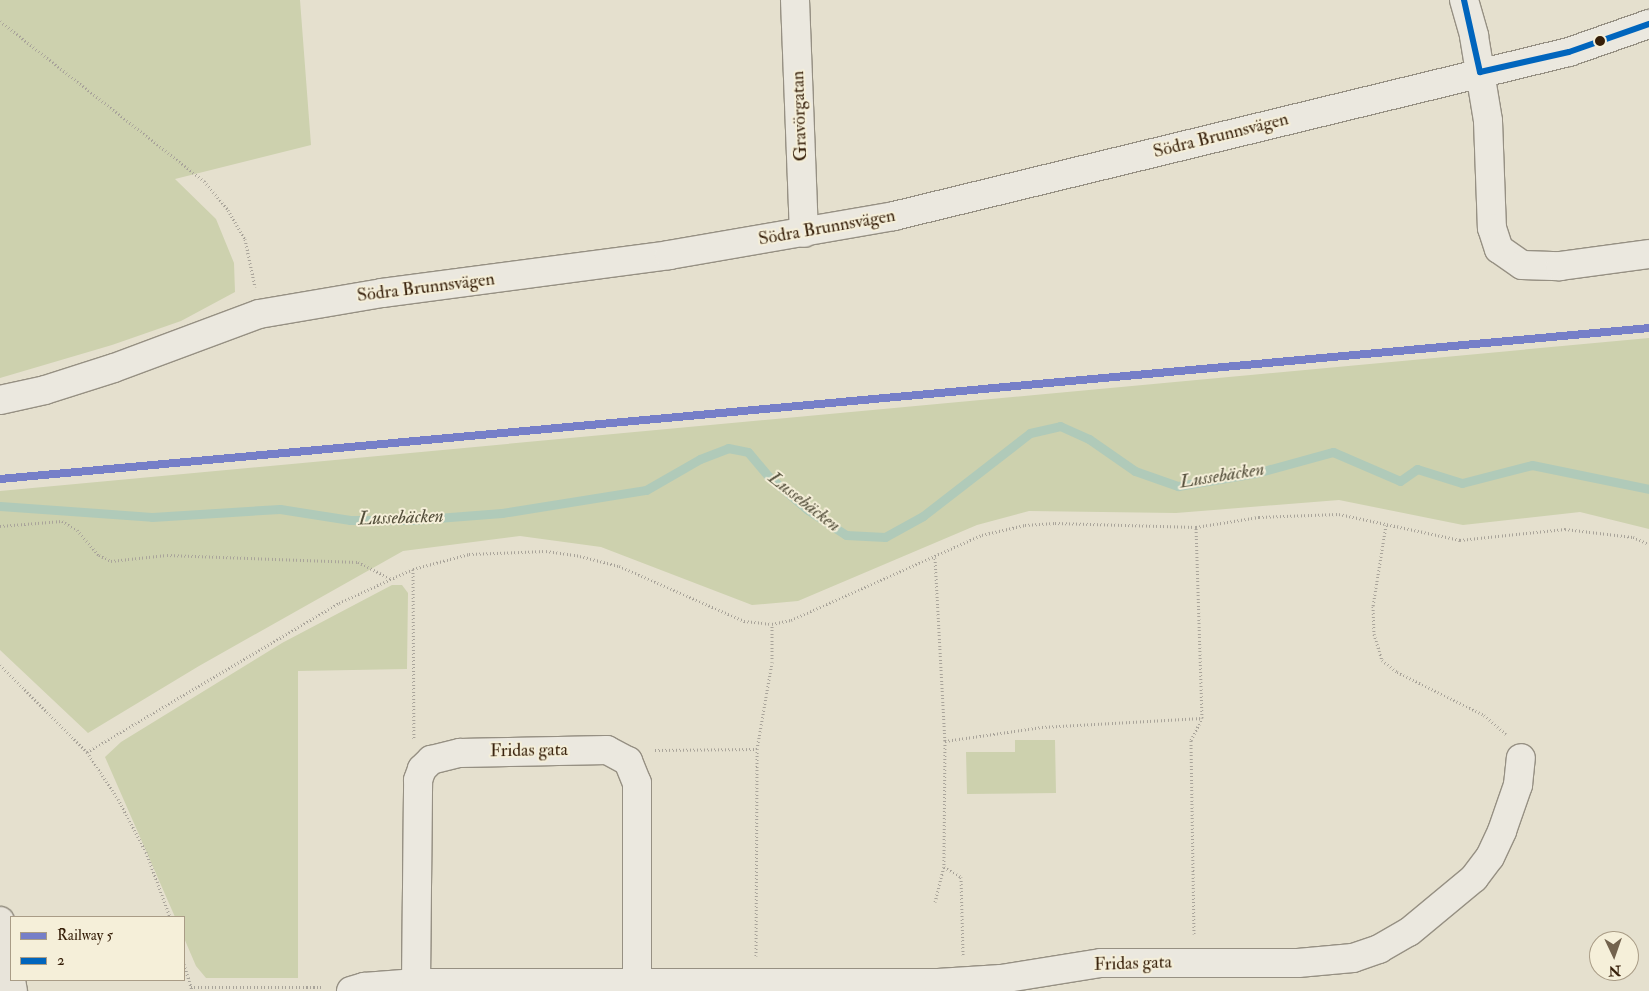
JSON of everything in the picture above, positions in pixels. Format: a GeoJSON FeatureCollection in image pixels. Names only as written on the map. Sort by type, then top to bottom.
{"type":"FeatureCollection","features":[{"type":"Feature","properties":{"kind":"main road"},"geometry":{"type":"LineString","coordinates":[[0,921],[10,975]]}},
{"type":"Feature","properties":{"kind":"street","name":"Gravörgatan"},"geometry":{"type":"LineString","coordinates":[[795,0],[804,233]]}},
{"type":"Feature","properties":{"kind":"street"},"geometry":{"type":"LineString","coordinates":[[1464,0],[1480,72],[1488,122],[1492,228],[1499,249],[1522,265],[1560,266],[1649,254]]}},
{"type":"Feature","properties":{"kind":"street","name":"Södra Brunnsvägen"},"geometry":{"type":"LineString","coordinates":[[0,400],[45,390],[114,368],[259,314],[315,303],[543,274],[804,233],[894,216],[1480,72],[1569,52],[1649,24]]}},
{"type":"Feature","properties":{"kind":"street"},"geometry":{"type":"LineString","coordinates":[[607,750],[628,761],[637,783],[637,983]]}},
{"type":"Feature","properties":{"kind":"street","name":"Fridas gata"},"geometry":{"type":"LineString","coordinates":[[418,780],[431,760],[443,754],[607,750]]}},
{"type":"Feature","properties":{"kind":"street","name":"Fridas gata"},"geometry":{"type":"LineString","coordinates":[[357,989],[416,983],[964,982],[1101,963],[1327,962],[1353,958],[1380,949],[1409,932],[1455,898],[1490,856],[1518,785],[1521,758]]}},
{"type":"Feature","properties":{"kind":"street"},"geometry":{"type":"LineString","coordinates":[[416,983],[418,780]]}},
{"type":"Feature","properties":{"kind":"path"},"geometry":{"type":"LineString","coordinates":[[0,21],[204,181],[217,195],[245,239],[252,264],[259,314]]}},
{"type":"Feature","properties":{"kind":"path"},"geometry":{"type":"LineString","coordinates":[[87,752],[339,603],[412,569],[439,560],[503,551],[580,556],[619,566],[744,621],[772,624],[791,620],[935,558],[982,535],[1025,525],[1055,523],[1196,527],[1294,514],[1339,514],[1460,540],[1566,529],[1633,537],[1649,544]]}},
{"type":"Feature","properties":{"kind":"path"},"geometry":{"type":"LineString","coordinates":[[0,526],[62,521],[77,530],[99,555],[111,561],[176,555],[358,562],[392,579]]}},
{"type":"Feature","properties":{"kind":"path"},"geometry":{"type":"LineString","coordinates":[[1386,525],[1373,606],[1374,634],[1382,660],[1397,672],[1484,715],[1506,734],[1521,758]]}},
{"type":"Feature","properties":{"kind":"path"},"geometry":{"type":"LineString","coordinates":[[1194,963],[1191,740],[1202,718],[1196,527]]}},
{"type":"Feature","properties":{"kind":"path"},"geometry":{"type":"LineString","coordinates":[[935,558],[945,741],[944,868],[935,902]]}},
{"type":"Feature","properties":{"kind":"path"},"geometry":{"type":"LineString","coordinates":[[412,569],[414,742],[418,780]]}},
{"type":"Feature","properties":{"kind":"path"},"geometry":{"type":"LineString","coordinates":[[756,981],[757,749],[772,662],[772,624]]}},
{"type":"Feature","properties":{"kind":"path"},"geometry":{"type":"LineString","coordinates":[[0,665],[87,752],[118,799],[146,852],[170,916]]}},
{"type":"Feature","properties":{"kind":"path"},"geometry":{"type":"LineString","coordinates":[[945,741],[1042,727],[1202,718]]}},
{"type":"Feature","properties":{"kind":"path"},"geometry":{"type":"LineString","coordinates":[[607,750],[757,749]]}},
{"type":"Feature","properties":{"kind":"path"},"geometry":{"type":"LineString","coordinates":[[944,868],[961,877],[964,982]]}},
{"type":"Feature","properties":{"kind":"path"},"geometry":{"type":"LineString","coordinates":[[185,968],[191,989],[357,989]]}},
{"type":"Feature","properties":{"kind":"green space"},"geometry":{"type":"Polygon","coordinates":[[[0,0],[300,0],[311,145],[175,179],[216,219],[234,263],[235,292],[181,321],[112,345],[0,378],[0,0]]]}},
{"type":"Feature","properties":{"kind":"green space"},"geometry":{"type":"Polygon","coordinates":[[[1649,338],[1649,529],[1580,512],[1463,525],[1339,500],[1176,513],[1029,511],[977,525],[798,601],[752,605],[601,547],[520,536],[403,551],[199,666],[88,733],[0,650],[0,491],[1649,338]]]}},
{"type":"Feature","properties":{"kind":"green space"},"geometry":{"type":"Polygon","coordinates":[[[392,585],[402,585],[408,593],[407,669],[298,671],[298,978],[206,978],[196,966],[185,940],[185,916],[175,916],[105,757],[121,742],[282,643],[392,585]]]}},
{"type":"Feature","properties":{"kind":"green space"},"geometry":{"type":"Polygon","coordinates":[[[1015,740],[1055,740],[1056,793],[967,794],[966,752],[1015,752],[1015,740]]]}},
{"type":"Feature","properties":{"kind":"waterway","name":"Lussebäcken"},"geometry":{"type":"LineString","coordinates":[[0,506],[152,517],[280,509],[350,520],[411,520],[502,513],[646,490],[700,459],[728,448],[748,452],[768,476],[808,510],[846,535],[885,537],[923,516],[1030,433],[1060,426],[1089,439],[1135,471],[1178,486],[1256,473],[1333,452],[1400,481],[1417,469],[1462,483],[1532,465],[1649,489]]}},
{"type":"Feature","properties":{"kind":"rail line","name":"5"},"geometry":{"type":"LineString","coordinates":[[0,479],[1649,328]]}},
{"type":"Feature","properties":{"kind":"transit line","name":"2"},"geometry":{"type":"LineString","coordinates":[[1464,0],[1480,72]]}},
{"type":"Feature","properties":{"kind":"transit line","name":"2"},"geometry":{"type":"LineString","coordinates":[[1480,72],[1569,52],[1649,24]]}}]}
